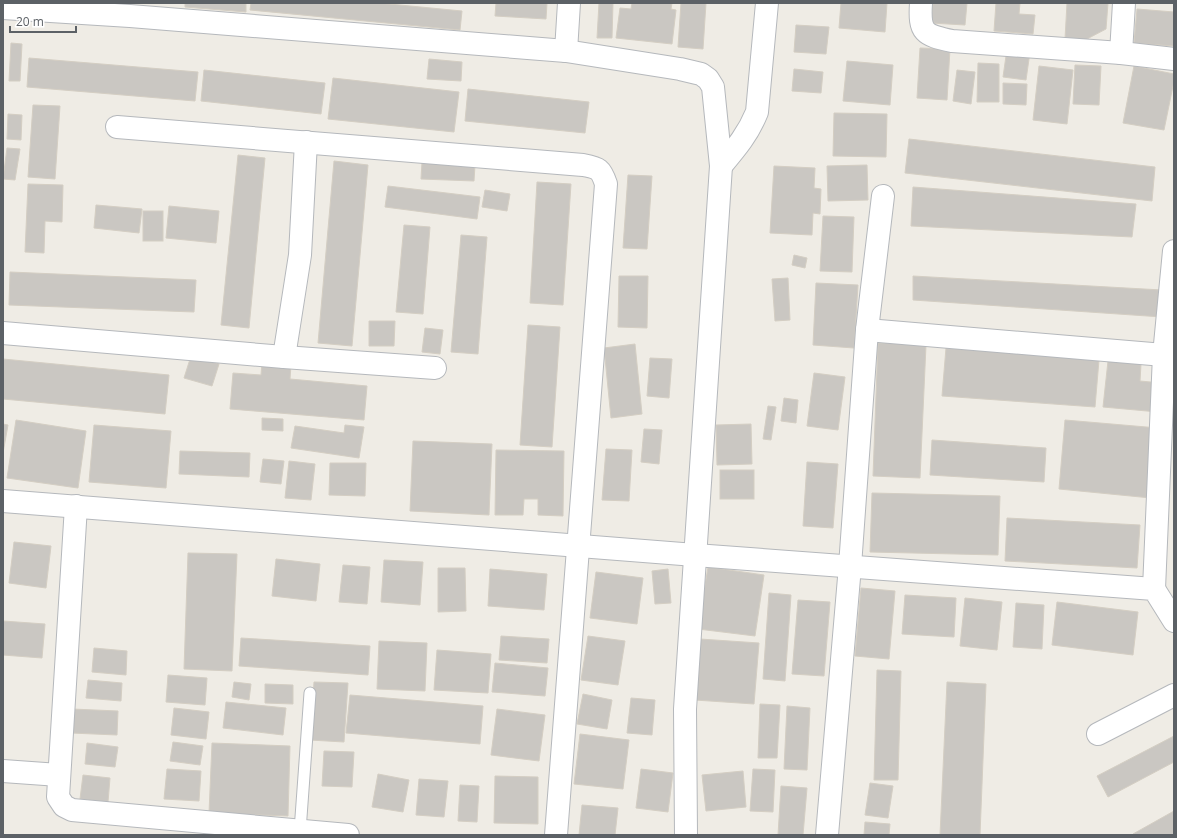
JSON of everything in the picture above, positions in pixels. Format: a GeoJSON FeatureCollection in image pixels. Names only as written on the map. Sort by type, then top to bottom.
{"type":"FeatureCollection","features":[{"type":"Feature","properties":{"kind":"street"},"geometry":{"type":"LineString","coordinates":[[566,51],[569,3]]}},
{"type":"Feature","properties":{"kind":"street"},"geometry":{"type":"LineString","coordinates":[[721,166],[742,142],[751,127],[757,112],[768,3]]}},
{"type":"Feature","properties":{"kind":"street"},"geometry":{"type":"LineString","coordinates":[[921,3],[920,19],[927,34],[934,37],[952,40],[1121,53],[1174,59]]}},
{"type":"Feature","properties":{"kind":"street"},"geometry":{"type":"LineString","coordinates":[[1121,53],[1124,3]]}},
{"type":"Feature","properties":{"kind":"street"},"geometry":{"type":"LineString","coordinates":[[3,8],[130,10],[566,51],[680,69],[701,74],[708,79],[713,87],[721,166],[685,709],[686,835]]}},
{"type":"Feature","properties":{"kind":"street"},"geometry":{"type":"LineString","coordinates":[[117,126],[583,165],[593,167],[602,172],[606,184],[556,835]]}},
{"type":"Feature","properties":{"kind":"street"},"geometry":{"type":"LineString","coordinates":[[284,357],[300,255],[306,142]]}},
{"type":"Feature","properties":{"kind":"street"},"geometry":{"type":"LineString","coordinates":[[827,835],[868,330],[883,196]]}},
{"type":"Feature","properties":{"kind":"street"},"geometry":{"type":"LineString","coordinates":[[1174,251],[1164,355],[1154,589],[1174,622]]}},
{"type":"Feature","properties":{"kind":"street"},"geometry":{"type":"LineString","coordinates":[[868,330],[1164,355]]}},
{"type":"Feature","properties":{"kind":"street"},"geometry":{"type":"LineString","coordinates":[[3,333],[284,357],[435,368]]}},
{"type":"Feature","properties":{"kind":"street"},"geometry":{"type":"LineString","coordinates":[[3,501],[1154,589]]}},
{"type":"Feature","properties":{"kind":"street"},"geometry":{"type":"LineString","coordinates":[[76,506],[58,797],[64,806],[72,810],[348,835]]}},
{"type":"Feature","properties":{"kind":"street"},"geometry":{"type":"LineString","coordinates":[[1098,734],[1174,695]]}},
{"type":"Feature","properties":{"kind":"street"},"geometry":{"type":"LineString","coordinates":[[3,771],[59,775]]}},
{"type":"Feature","properties":{"kind":"lane"},"geometry":{"type":"LineString","coordinates":[[300,831],[310,694]]}},
{"type":"Feature","properties":{"kind":"building"},"geometry":{"type":"Polygon","coordinates":[[[185,3],[246,3],[246,12],[185,7],[185,3]]]}},
{"type":"Feature","properties":{"kind":"building"},"geometry":{"type":"Polygon","coordinates":[[[251,3],[379,3],[462,11],[460,30],[250,10],[251,3]]]}},
{"type":"Feature","properties":{"kind":"building"},"geometry":{"type":"Polygon","coordinates":[[[496,3],[547,3],[546,19],[495,16],[496,3]]]}},
{"type":"Feature","properties":{"kind":"building"},"geometry":{"type":"Polygon","coordinates":[[[599,3],[613,3],[612,38],[597,38],[599,3]]]}},
{"type":"Feature","properties":{"kind":"building"},"geometry":{"type":"Polygon","coordinates":[[[632,3],[672,3],[671,9],[676,10],[672,44],[616,38],[620,8],[631,9],[632,3]]]}},
{"type":"Feature","properties":{"kind":"building"},"geometry":{"type":"Polygon","coordinates":[[[681,3],[706,3],[703,49],[678,47],[681,3]]]}},
{"type":"Feature","properties":{"kind":"building"},"geometry":{"type":"Polygon","coordinates":[[[841,3],[887,3],[885,32],[839,28],[841,3]]]}},
{"type":"Feature","properties":{"kind":"building"},"geometry":{"type":"Polygon","coordinates":[[[933,3],[967,3],[965,25],[931,23],[933,3]]]}},
{"type":"Feature","properties":{"kind":"building"},"geometry":{"type":"Polygon","coordinates":[[[996,3],[1020,3],[1019,14],[1035,15],[1033,34],[994,31],[996,3]]]}},
{"type":"Feature","properties":{"kind":"building"},"geometry":{"type":"Polygon","coordinates":[[[1067,3],[1108,3],[1106,29],[1085,40],[1065,39],[1067,3]]]}},
{"type":"Feature","properties":{"kind":"building"},"geometry":{"type":"Polygon","coordinates":[[[1137,9],[1174,12],[1174,46],[1134,43],[1137,9]]]}},
{"type":"Feature","properties":{"kind":"building"},"geometry":{"type":"Polygon","coordinates":[[[796,25],[829,27],[826,54],[794,52],[796,25]]]}},
{"type":"Feature","properties":{"kind":"building"},"geometry":{"type":"Polygon","coordinates":[[[11,43],[22,44],[20,81],[9,81],[11,43]]]}},
{"type":"Feature","properties":{"kind":"building"},"geometry":{"type":"Polygon","coordinates":[[[920,48],[950,49],[947,100],[917,98],[920,48]]]}},
{"type":"Feature","properties":{"kind":"building"},"geometry":{"type":"Polygon","coordinates":[[[1007,49],[1030,52],[1026,80],[1003,77],[1007,49]]]}},
{"type":"Feature","properties":{"kind":"building"},"geometry":{"type":"Polygon","coordinates":[[[29,58],[198,72],[195,101],[27,87],[29,58]]]}},
{"type":"Feature","properties":{"kind":"building"},"geometry":{"type":"Polygon","coordinates":[[[429,59],[462,62],[461,81],[427,79],[429,59]]]}},
{"type":"Feature","properties":{"kind":"building"},"geometry":{"type":"Polygon","coordinates":[[[847,61],[893,65],[890,105],[843,101],[847,61]]]}},
{"type":"Feature","properties":{"kind":"building"},"geometry":{"type":"Polygon","coordinates":[[[978,63],[999,64],[999,102],[977,102],[978,63]]]}},
{"type":"Feature","properties":{"kind":"building"},"geometry":{"type":"Polygon","coordinates":[[[1075,65],[1101,66],[1099,105],[1073,104],[1075,65]]]}},
{"type":"Feature","properties":{"kind":"building"},"geometry":{"type":"Polygon","coordinates":[[[1039,66],[1073,70],[1067,124],[1033,120],[1039,66]]]}},
{"type":"Feature","properties":{"kind":"building"},"geometry":{"type":"Polygon","coordinates":[[[1134,66],[1174,74],[1174,81],[1164,130],[1123,123],[1134,66]]]}},
{"type":"Feature","properties":{"kind":"building"},"geometry":{"type":"Polygon","coordinates":[[[794,69],[823,72],[821,93],[792,91],[794,69]]]}},
{"type":"Feature","properties":{"kind":"building"},"geometry":{"type":"Polygon","coordinates":[[[204,70],[325,83],[321,114],[201,101],[204,70]]]}},
{"type":"Feature","properties":{"kind":"building"},"geometry":{"type":"Polygon","coordinates":[[[957,70],[975,72],[971,104],[953,101],[957,70]]]}},
{"type":"Feature","properties":{"kind":"building"},"geometry":{"type":"Polygon","coordinates":[[[333,78],[459,92],[454,132],[328,119],[333,78]]]}},
{"type":"Feature","properties":{"kind":"building"},"geometry":{"type":"Polygon","coordinates":[[[1003,83],[1027,84],[1026,105],[1003,104],[1003,83]]]}},
{"type":"Feature","properties":{"kind":"building"},"geometry":{"type":"Polygon","coordinates":[[[468,89],[589,102],[585,133],[465,121],[468,89]]]}},
{"type":"Feature","properties":{"kind":"building"},"geometry":{"type":"Polygon","coordinates":[[[33,105],[60,106],[55,179],[28,177],[33,105]]]}},
{"type":"Feature","properties":{"kind":"building"},"geometry":{"type":"Polygon","coordinates":[[[834,113],[887,114],[886,157],[833,156],[834,113]]]}},
{"type":"Feature","properties":{"kind":"building"},"geometry":{"type":"Polygon","coordinates":[[[8,114],[22,115],[21,140],[7,139],[8,114]]]}},
{"type":"Feature","properties":{"kind":"building"},"geometry":{"type":"Polygon","coordinates":[[[909,139],[1155,167],[1152,201],[905,173],[909,139]]]}},
{"type":"Feature","properties":{"kind":"building"},"geometry":{"type":"Polygon","coordinates":[[[7,148],[20,149],[15,180],[3,179],[7,148]]]}},
{"type":"Feature","properties":{"kind":"building"},"geometry":{"type":"Polygon","coordinates":[[[238,155],[265,158],[249,328],[221,325],[238,155]]]}},
{"type":"Feature","properties":{"kind":"building"},"geometry":{"type":"Polygon","coordinates":[[[334,161],[368,165],[352,346],[318,343],[334,161]]]}},
{"type":"Feature","properties":{"kind":"building"},"geometry":{"type":"Polygon","coordinates":[[[422,162],[475,165],[474,181],[421,179],[422,162]]]}},
{"type":"Feature","properties":{"kind":"building"},"geometry":{"type":"Polygon","coordinates":[[[867,165],[868,200],[828,201],[827,166],[867,165]]]}},
{"type":"Feature","properties":{"kind":"building"},"geometry":{"type":"Polygon","coordinates":[[[774,166],[815,168],[814,188],[821,189],[820,214],[813,213],[812,235],[770,233],[774,166]]]}},
{"type":"Feature","properties":{"kind":"building"},"geometry":{"type":"Polygon","coordinates":[[[628,175],[652,176],[647,249],[623,248],[628,175]]]}},
{"type":"Feature","properties":{"kind":"building"},"geometry":{"type":"Polygon","coordinates":[[[537,182],[571,184],[563,305],[530,303],[537,182]]]}},
{"type":"Feature","properties":{"kind":"building"},"geometry":{"type":"Polygon","coordinates":[[[28,184],[63,185],[62,222],[45,221],[44,253],[25,252],[28,184]]]}},
{"type":"Feature","properties":{"kind":"building"},"geometry":{"type":"Polygon","coordinates":[[[388,186],[480,197],[477,219],[385,207],[388,186]]]}},
{"type":"Feature","properties":{"kind":"building"},"geometry":{"type":"Polygon","coordinates":[[[913,187],[1136,204],[1132,237],[911,226],[913,187]]]}},
{"type":"Feature","properties":{"kind":"building"},"geometry":{"type":"Polygon","coordinates":[[[485,190],[510,194],[507,211],[482,207],[485,190]]]}},
{"type":"Feature","properties":{"kind":"building"},"geometry":{"type":"Polygon","coordinates":[[[96,205],[142,209],[139,233],[94,228],[96,205]]]}},
{"type":"Feature","properties":{"kind":"building"},"geometry":{"type":"Polygon","coordinates":[[[169,206],[219,211],[216,243],[166,238],[169,206]]]}},
{"type":"Feature","properties":{"kind":"building"},"geometry":{"type":"Polygon","coordinates":[[[143,211],[163,211],[163,241],[143,241],[143,211]]]}},
{"type":"Feature","properties":{"kind":"building"},"geometry":{"type":"Polygon","coordinates":[[[823,216],[854,217],[852,272],[820,271],[823,216]]]}},
{"type":"Feature","properties":{"kind":"building"},"geometry":{"type":"Polygon","coordinates":[[[404,225],[430,227],[423,314],[396,312],[404,225]]]}},
{"type":"Feature","properties":{"kind":"building"},"geometry":{"type":"Polygon","coordinates":[[[461,235],[487,237],[478,354],[451,352],[461,235]]]}},
{"type":"Feature","properties":{"kind":"building"},"geometry":{"type":"Polygon","coordinates":[[[794,255],[807,258],[805,268],[792,265],[794,255]]]}},
{"type":"Feature","properties":{"kind":"building"},"geometry":{"type":"Polygon","coordinates":[[[10,272],[196,280],[194,312],[9,305],[10,272]]]}},
{"type":"Feature","properties":{"kind":"building"},"geometry":{"type":"Polygon","coordinates":[[[619,276],[648,276],[647,328],[618,327],[619,276]]]}},
{"type":"Feature","properties":{"kind":"building"},"geometry":{"type":"Polygon","coordinates":[[[913,276],[1162,290],[1162,317],[913,300],[913,276]]]}},
{"type":"Feature","properties":{"kind":"building"},"geometry":{"type":"Polygon","coordinates":[[[788,278],[790,320],[775,321],[772,279],[788,278]]]}},
{"type":"Feature","properties":{"kind":"building"},"geometry":{"type":"Polygon","coordinates":[[[816,283],[858,285],[854,348],[813,345],[816,283]]]}},
{"type":"Feature","properties":{"kind":"building"},"geometry":{"type":"Polygon","coordinates":[[[369,321],[395,321],[394,346],[369,346],[369,321]]]}},
{"type":"Feature","properties":{"kind":"building"},"geometry":{"type":"Polygon","coordinates":[[[528,325],[560,327],[552,447],[520,445],[528,325]]]}},
{"type":"Feature","properties":{"kind":"building"},"geometry":{"type":"Polygon","coordinates":[[[425,328],[443,330],[440,354],[422,352],[425,328]]]}},
{"type":"Feature","properties":{"kind":"building"},"geometry":{"type":"Polygon","coordinates":[[[878,343],[926,345],[920,478],[873,476],[878,343]]]}},
{"type":"Feature","properties":{"kind":"building"},"geometry":{"type":"Polygon","coordinates":[[[635,344],[642,414],[611,418],[604,348],[635,344]]]}},
{"type":"Feature","properties":{"kind":"building"},"geometry":{"type":"Polygon","coordinates":[[[946,348],[1099,360],[1095,407],[942,396],[946,348]]]}},
{"type":"Feature","properties":{"kind":"building"},"geometry":{"type":"Polygon","coordinates":[[[191,356],[219,364],[212,386],[184,378],[191,356]]]}},
{"type":"Feature","properties":{"kind":"building"},"geometry":{"type":"Polygon","coordinates":[[[650,358],[672,359],[669,398],[647,396],[650,358]]]}},
{"type":"Feature","properties":{"kind":"building"},"geometry":{"type":"Polygon","coordinates":[[[3,359],[169,375],[165,414],[3,399],[3,359]]]}},
{"type":"Feature","properties":{"kind":"building"},"geometry":{"type":"Polygon","coordinates":[[[1108,361],[1141,364],[1140,381],[1161,383],[1158,412],[1103,407],[1108,361]]]}},
{"type":"Feature","properties":{"kind":"building"},"geometry":{"type":"Polygon","coordinates":[[[262,363],[291,365],[290,379],[367,386],[364,420],[230,409],[233,373],[261,375],[262,363]]]}},
{"type":"Feature","properties":{"kind":"building"},"geometry":{"type":"Polygon","coordinates":[[[814,373],[845,377],[838,430],[807,426],[814,373]]]}},
{"type":"Feature","properties":{"kind":"building"},"geometry":{"type":"Polygon","coordinates":[[[784,398],[798,400],[796,423],[781,421],[784,398]]]}},
{"type":"Feature","properties":{"kind":"building"},"geometry":{"type":"Polygon","coordinates":[[[768,406],[776,407],[771,440],[763,439],[768,406]]]}},
{"type":"Feature","properties":{"kind":"building"},"geometry":{"type":"Polygon","coordinates":[[[262,418],[283,419],[283,431],[262,430],[262,418]]]}},
{"type":"Feature","properties":{"kind":"building"},"geometry":{"type":"Polygon","coordinates":[[[16,420],[86,431],[78,488],[7,478],[16,420]]]}},
{"type":"Feature","properties":{"kind":"building"},"geometry":{"type":"Polygon","coordinates":[[[1065,420],[1158,428],[1151,498],[1059,489],[1065,420]]]}},
{"type":"Feature","properties":{"kind":"building"},"geometry":{"type":"Polygon","coordinates":[[[3,424],[8,425],[3,453],[3,424]]]}},
{"type":"Feature","properties":{"kind":"building"},"geometry":{"type":"Polygon","coordinates":[[[751,424],[752,464],[717,465],[716,425],[751,424]]]}},
{"type":"Feature","properties":{"kind":"building"},"geometry":{"type":"Polygon","coordinates":[[[94,425],[171,431],[166,488],[89,482],[94,425]]]}},
{"type":"Feature","properties":{"kind":"building"},"geometry":{"type":"Polygon","coordinates":[[[345,425],[364,427],[359,458],[291,448],[295,426],[344,433],[345,425]]]}},
{"type":"Feature","properties":{"kind":"building"},"geometry":{"type":"Polygon","coordinates":[[[644,429],[662,430],[659,464],[641,462],[644,429]]]}},
{"type":"Feature","properties":{"kind":"building"},"geometry":{"type":"Polygon","coordinates":[[[932,440],[1046,448],[1044,482],[930,475],[932,440]]]}},
{"type":"Feature","properties":{"kind":"building"},"geometry":{"type":"Polygon","coordinates":[[[413,441],[492,444],[489,515],[410,511],[413,441]]]}},
{"type":"Feature","properties":{"kind":"building"},"geometry":{"type":"Polygon","coordinates":[[[606,449],[632,450],[629,501],[602,500],[606,449]]]}},
{"type":"Feature","properties":{"kind":"building"},"geometry":{"type":"Polygon","coordinates":[[[496,450],[564,451],[563,516],[538,515],[538,499],[524,499],[523,515],[495,515],[496,450]]]}},
{"type":"Feature","properties":{"kind":"building"},"geometry":{"type":"Polygon","coordinates":[[[180,451],[250,453],[249,477],[179,474],[180,451]]]}},
{"type":"Feature","properties":{"kind":"building"},"geometry":{"type":"Polygon","coordinates":[[[263,459],[284,461],[281,484],[260,482],[263,459]]]}},
{"type":"Feature","properties":{"kind":"building"},"geometry":{"type":"Polygon","coordinates":[[[289,461],[315,464],[311,500],[285,498],[289,461]]]}},
{"type":"Feature","properties":{"kind":"building"},"geometry":{"type":"Polygon","coordinates":[[[807,462],[838,464],[833,528],[803,526],[807,462]]]}},
{"type":"Feature","properties":{"kind":"building"},"geometry":{"type":"Polygon","coordinates":[[[330,463],[366,463],[365,496],[329,495],[330,463]]]}},
{"type":"Feature","properties":{"kind":"building"},"geometry":{"type":"Polygon","coordinates":[[[720,470],[754,470],[754,499],[720,499],[720,470]]]}},
{"type":"Feature","properties":{"kind":"building"},"geometry":{"type":"Polygon","coordinates":[[[872,493],[1000,496],[998,555],[870,552],[872,493]]]}},
{"type":"Feature","properties":{"kind":"building"},"geometry":{"type":"Polygon","coordinates":[[[1007,518],[1140,525],[1137,568],[1005,561],[1007,518]]]}},
{"type":"Feature","properties":{"kind":"building"},"geometry":{"type":"Polygon","coordinates":[[[14,542],[51,546],[46,588],[9,583],[14,542]]]}},
{"type":"Feature","properties":{"kind":"building"},"geometry":{"type":"Polygon","coordinates":[[[188,553],[237,554],[232,671],[184,669],[188,553]]]}},
{"type":"Feature","properties":{"kind":"building"},"geometry":{"type":"Polygon","coordinates":[[[276,559],[320,564],[316,601],[272,596],[276,559]]]}},
{"type":"Feature","properties":{"kind":"building"},"geometry":{"type":"Polygon","coordinates":[[[384,560],[423,562],[420,605],[381,602],[384,560]]]}},
{"type":"Feature","properties":{"kind":"building"},"geometry":{"type":"Polygon","coordinates":[[[343,565],[370,567],[367,604],[339,602],[343,565]]]}},
{"type":"Feature","properties":{"kind":"building"},"geometry":{"type":"Polygon","coordinates":[[[708,567],[764,575],[755,636],[698,629],[708,567]]]}},
{"type":"Feature","properties":{"kind":"building"},"geometry":{"type":"Polygon","coordinates":[[[438,568],[465,568],[466,611],[438,612],[438,568]]]}},
{"type":"Feature","properties":{"kind":"building"},"geometry":{"type":"Polygon","coordinates":[[[490,569],[547,574],[544,610],[488,606],[490,569]]]}},
{"type":"Feature","properties":{"kind":"building"},"geometry":{"type":"Polygon","coordinates":[[[668,569],[671,603],[655,604],[652,571],[668,569]]]}},
{"type":"Feature","properties":{"kind":"building"},"geometry":{"type":"Polygon","coordinates":[[[596,572],[643,578],[637,624],[590,618],[596,572]]]}},
{"type":"Feature","properties":{"kind":"building"},"geometry":{"type":"Polygon","coordinates":[[[861,588],[895,591],[889,659],[855,656],[861,588]]]}},
{"type":"Feature","properties":{"kind":"building"},"geometry":{"type":"Polygon","coordinates":[[[769,593],[791,595],[785,681],[763,679],[769,593]]]}},
{"type":"Feature","properties":{"kind":"building"},"geometry":{"type":"Polygon","coordinates":[[[905,595],[956,598],[954,637],[902,634],[905,595]]]}},
{"type":"Feature","properties":{"kind":"building"},"geometry":{"type":"Polygon","coordinates":[[[965,598],[1002,602],[997,650],[960,646],[965,598]]]}},
{"type":"Feature","properties":{"kind":"building"},"geometry":{"type":"Polygon","coordinates":[[[798,600],[830,602],[824,676],[792,674],[798,600]]]}},
{"type":"Feature","properties":{"kind":"building"},"geometry":{"type":"Polygon","coordinates":[[[1057,602],[1138,612],[1133,655],[1052,645],[1057,602]]]}},
{"type":"Feature","properties":{"kind":"building"},"geometry":{"type":"Polygon","coordinates":[[[1016,603],[1044,605],[1042,649],[1013,647],[1016,603]]]}},
{"type":"Feature","properties":{"kind":"building"},"geometry":{"type":"Polygon","coordinates":[[[3,621],[45,624],[42,658],[3,655],[3,621]]]}},
{"type":"Feature","properties":{"kind":"building"},"geometry":{"type":"Polygon","coordinates":[[[501,636],[549,639],[547,663],[499,660],[501,636]]]}},
{"type":"Feature","properties":{"kind":"building"},"geometry":{"type":"Polygon","coordinates":[[[588,636],[625,641],[618,685],[581,680],[588,636]]]}},
{"type":"Feature","properties":{"kind":"building"},"geometry":{"type":"Polygon","coordinates":[[[241,638],[370,646],[368,675],[239,666],[241,638]]]}},
{"type":"Feature","properties":{"kind":"building"},"geometry":{"type":"Polygon","coordinates":[[[700,639],[759,643],[754,704],[695,700],[700,639]]]}},
{"type":"Feature","properties":{"kind":"building"},"geometry":{"type":"Polygon","coordinates":[[[379,641],[427,643],[425,691],[377,689],[379,641]]]}},
{"type":"Feature","properties":{"kind":"building"},"geometry":{"type":"Polygon","coordinates":[[[94,648],[127,651],[126,675],[92,672],[94,648]]]}},
{"type":"Feature","properties":{"kind":"building"},"geometry":{"type":"Polygon","coordinates":[[[437,650],[491,654],[488,693],[434,690],[437,650]]]}},
{"type":"Feature","properties":{"kind":"building"},"geometry":{"type":"Polygon","coordinates":[[[495,663],[548,668],[545,696],[492,692],[495,663]]]}},
{"type":"Feature","properties":{"kind":"building"},"geometry":{"type":"Polygon","coordinates":[[[877,670],[901,671],[898,780],[874,780],[877,670]]]}},
{"type":"Feature","properties":{"kind":"building"},"geometry":{"type":"Polygon","coordinates":[[[168,675],[207,678],[205,705],[166,702],[168,675]]]}},
{"type":"Feature","properties":{"kind":"building"},"geometry":{"type":"Polygon","coordinates":[[[88,680],[122,683],[121,701],[86,698],[88,680]]]}},
{"type":"Feature","properties":{"kind":"building"},"geometry":{"type":"Polygon","coordinates":[[[234,682],[251,684],[249,700],[232,697],[234,682]]]}},
{"type":"Feature","properties":{"kind":"building"},"geometry":{"type":"Polygon","coordinates":[[[314,682],[348,683],[344,742],[310,740],[314,682]]]}},
{"type":"Feature","properties":{"kind":"building"},"geometry":{"type":"Polygon","coordinates":[[[947,682],[986,684],[980,835],[940,835],[947,682]]]}},
{"type":"Feature","properties":{"kind":"building"},"geometry":{"type":"Polygon","coordinates":[[[265,684],[293,685],[293,704],[265,703],[265,684]]]}},
{"type":"Feature","properties":{"kind":"building"},"geometry":{"type":"Polygon","coordinates":[[[583,694],[612,700],[607,729],[577,724],[583,694]]]}},
{"type":"Feature","properties":{"kind":"building"},"geometry":{"type":"Polygon","coordinates":[[[350,695],[483,706],[480,744],[346,733],[350,695]]]}},
{"type":"Feature","properties":{"kind":"building"},"geometry":{"type":"Polygon","coordinates":[[[631,698],[655,700],[652,735],[627,733],[631,698]]]}},
{"type":"Feature","properties":{"kind":"building"},"geometry":{"type":"Polygon","coordinates":[[[226,702],[286,708],[283,735],[223,728],[226,702]]]}},
{"type":"Feature","properties":{"kind":"building"},"geometry":{"type":"Polygon","coordinates":[[[760,704],[780,705],[777,758],[758,758],[760,704]]]}},
{"type":"Feature","properties":{"kind":"building"},"geometry":{"type":"Polygon","coordinates":[[[787,706],[810,708],[807,770],[784,769],[787,706]]]}},
{"type":"Feature","properties":{"kind":"building"},"geometry":{"type":"Polygon","coordinates":[[[174,708],[209,712],[206,739],[171,735],[174,708]]]}},
{"type":"Feature","properties":{"kind":"building"},"geometry":{"type":"Polygon","coordinates":[[[72,709],[118,711],[117,735],[71,733],[72,709]]]}},
{"type":"Feature","properties":{"kind":"building"},"geometry":{"type":"Polygon","coordinates":[[[497,709],[545,715],[539,761],[491,755],[497,709]]]}},
{"type":"Feature","properties":{"kind":"building"},"geometry":{"type":"Polygon","coordinates":[[[580,734],[629,740],[623,789],[574,784],[580,734]]]}},
{"type":"Feature","properties":{"kind":"building"},"geometry":{"type":"Polygon","coordinates":[[[1174,736],[1174,762],[1108,797],[1097,776],[1174,736]]]}},
{"type":"Feature","properties":{"kind":"building"},"geometry":{"type":"Polygon","coordinates":[[[173,742],[203,746],[200,765],[170,761],[173,742]]]}},
{"type":"Feature","properties":{"kind":"building"},"geometry":{"type":"Polygon","coordinates":[[[87,743],[118,747],[115,767],[85,764],[87,743]]]}},
{"type":"Feature","properties":{"kind":"building"},"geometry":{"type":"Polygon","coordinates":[[[212,743],[290,746],[288,816],[209,813],[212,743]]]}},
{"type":"Feature","properties":{"kind":"building"},"geometry":{"type":"Polygon","coordinates":[[[324,751],[354,752],[352,787],[322,786],[324,751]]]}},
{"type":"Feature","properties":{"kind":"building"},"geometry":{"type":"Polygon","coordinates":[[[167,769],[201,771],[199,801],[164,799],[167,769]]]}},
{"type":"Feature","properties":{"kind":"building"},"geometry":{"type":"Polygon","coordinates":[[[641,769],[673,773],[668,812],[636,808],[641,769]]]}},
{"type":"Feature","properties":{"kind":"building"},"geometry":{"type":"Polygon","coordinates":[[[753,769],[775,770],[773,812],[750,811],[753,769]]]}},
{"type":"Feature","properties":{"kind":"building"},"geometry":{"type":"Polygon","coordinates":[[[743,771],[746,807],[706,811],[702,775],[743,771]]]}},
{"type":"Feature","properties":{"kind":"building"},"geometry":{"type":"Polygon","coordinates":[[[378,774],[409,780],[403,812],[372,807],[378,774]]]}},
{"type":"Feature","properties":{"kind":"building"},"geometry":{"type":"Polygon","coordinates":[[[83,775],[110,778],[108,802],[80,799],[83,775]]]}},
{"type":"Feature","properties":{"kind":"building"},"geometry":{"type":"Polygon","coordinates":[[[495,776],[538,777],[538,824],[494,823],[495,776]]]}},
{"type":"Feature","properties":{"kind":"building"},"geometry":{"type":"Polygon","coordinates":[[[419,779],[448,781],[444,817],[416,815],[419,779]]]}},
{"type":"Feature","properties":{"kind":"building"},"geometry":{"type":"Polygon","coordinates":[[[870,783],[893,786],[888,818],[865,815],[870,783]]]}},
{"type":"Feature","properties":{"kind":"building"},"geometry":{"type":"Polygon","coordinates":[[[460,785],[479,786],[477,822],[458,821],[460,785]]]}},
{"type":"Feature","properties":{"kind":"building"},"geometry":{"type":"Polygon","coordinates":[[[781,786],[807,788],[803,835],[778,835],[781,786]]]}},
{"type":"Feature","properties":{"kind":"building"},"geometry":{"type":"Polygon","coordinates":[[[582,805],[618,808],[615,835],[579,835],[582,805]]]}},
{"type":"Feature","properties":{"kind":"building"},"geometry":{"type":"Polygon","coordinates":[[[1174,811],[1174,835],[1133,835],[1133,834],[1174,811]]]}},
{"type":"Feature","properties":{"kind":"building"},"geometry":{"type":"Polygon","coordinates":[[[865,822],[890,824],[889,835],[864,835],[865,822]]]}}]}
